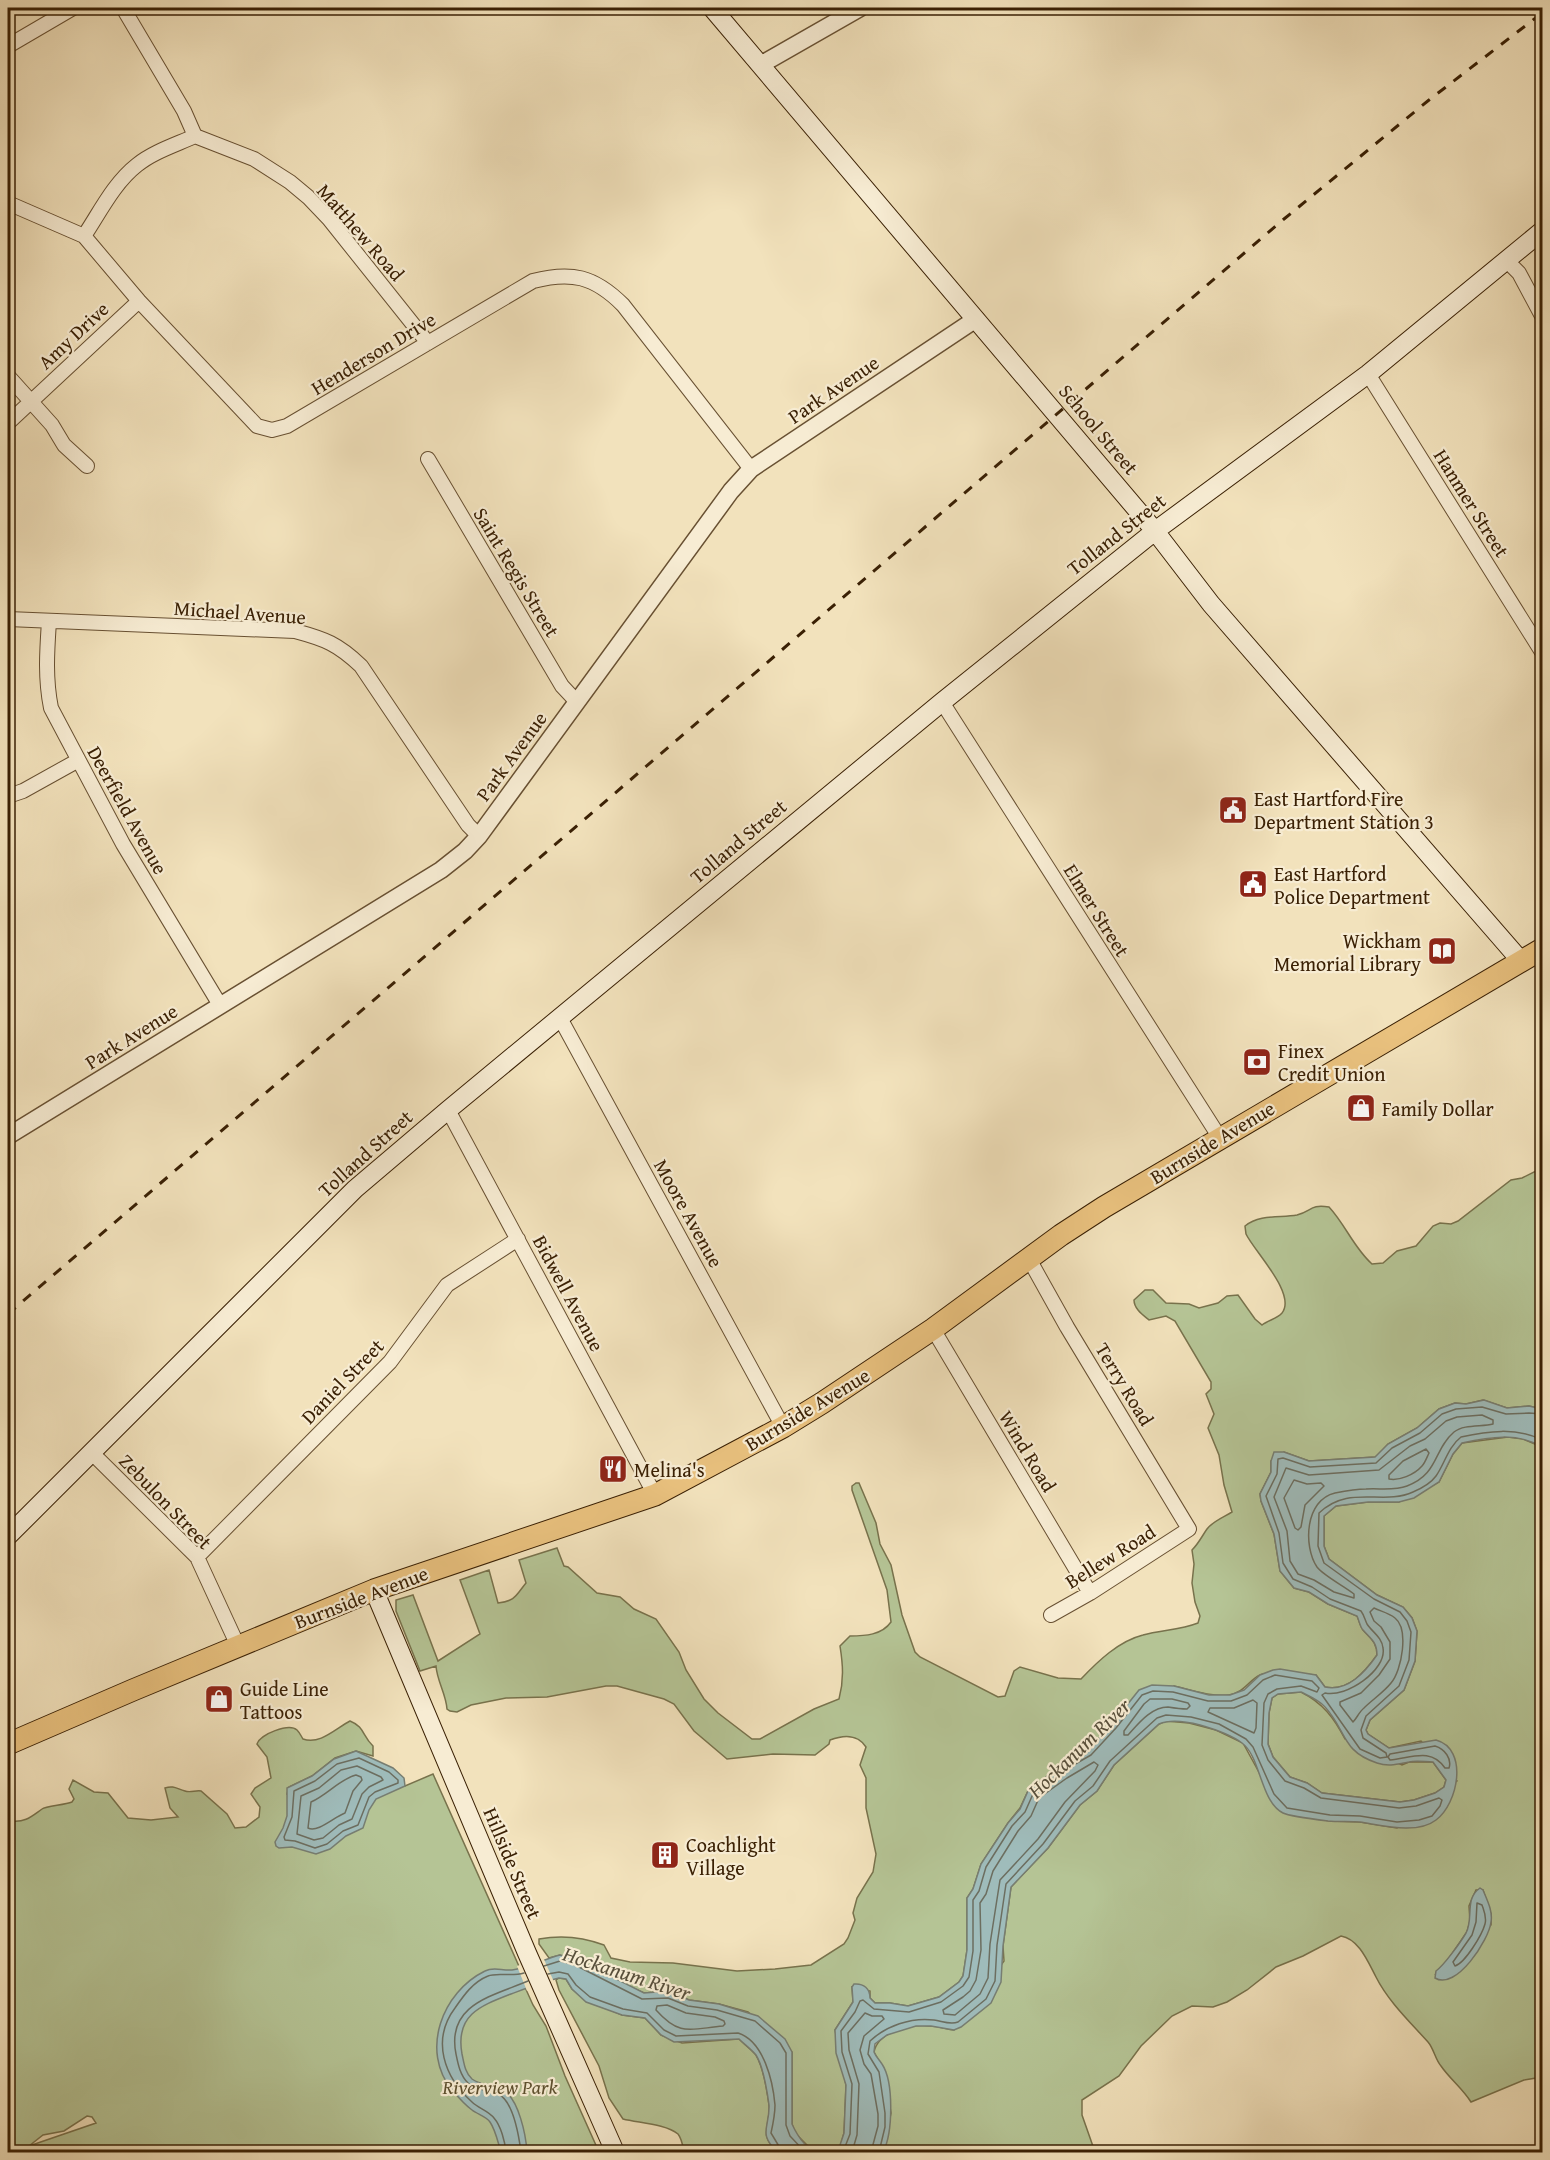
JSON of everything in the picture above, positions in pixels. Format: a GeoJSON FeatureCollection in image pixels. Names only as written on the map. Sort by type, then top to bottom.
{"type":"FeatureCollection","features":[{"type":"Feature","properties":{"kind":"main road","name":"School Street"},"geometry":{"type":"LineString","coordinates":[[712,8],[762,64],[1155,531],[1211,604],[1521,961]]}},
{"type":"Feature","properties":{"kind":"main road","name":"Tolland Street"},"geometry":{"type":"LineString","coordinates":[[8,1536],[355,1189],[942,702],[1155,531],[1368,374],[1542,231]]}},
{"type":"Feature","properties":{"kind":"main road","name":"Burnside Avenue"},"geometry":{"type":"LineString","coordinates":[[8,1744],[374,1590],[655,1495],[783,1426],[933,1329],[1104,1207],[1542,949]]}},
{"type":"Feature","properties":{"kind":"main road","name":"Hillside Street"},"geometry":{"type":"LineString","coordinates":[[374,1590],[526,1953],[615,2152]]}},
{"type":"Feature","properties":{"kind":"street"},"geometry":{"type":"LineString","coordinates":[[8,46],[73,8]]}},
{"type":"Feature","properties":{"kind":"street"},"geometry":{"type":"LineString","coordinates":[[84,236],[117,185],[136,165],[195,136],[184,111],[123,8]]}},
{"type":"Feature","properties":{"kind":"street"},"geometry":{"type":"LineString","coordinates":[[762,64],[860,8]]}},
{"type":"Feature","properties":{"kind":"street","name":"Matthew Road"},"geometry":{"type":"LineString","coordinates":[[195,136],[254,159],[290,182],[308,197],[329,219],[428,344]]}},
{"type":"Feature","properties":{"kind":"street","name":"Henderson Drive"},"geometry":{"type":"LineString","coordinates":[[8,203],[84,236],[139,301],[244,415],[257,426],[272,430],[308,415],[532,280],[572,275],[592,281],[609,291],[623,304],[751,469]]}},
{"type":"Feature","properties":{"kind":"street"},"geometry":{"type":"LineString","coordinates":[[1506,260],[1519,273],[1542,316]]}},
{"type":"Feature","properties":{"kind":"street","name":"Amy Drive"},"geometry":{"type":"LineString","coordinates":[[8,423],[139,301]]}},
{"type":"Feature","properties":{"kind":"street","name":"Park Avenue"},"geometry":{"type":"LineString","coordinates":[[8,1136],[441,870],[465,851],[479,836],[731,491],[751,469],[976,319]]}},
{"type":"Feature","properties":{"kind":"street","name":"Hanmer Street"},"geometry":{"type":"LineString","coordinates":[[1368,374],[1542,652]]}},
{"type":"Feature","properties":{"kind":"street"},"geometry":{"type":"LineString","coordinates":[[8,376],[52,425],[64,445],[87,466]]}},
{"type":"Feature","properties":{"kind":"street","name":"Saint Regis Street"},"geometry":{"type":"LineString","coordinates":[[428,459],[562,686],[577,702]]}},
{"type":"Feature","properties":{"kind":"street","name":"Michael Avenue"},"geometry":{"type":"LineString","coordinates":[[8,619],[295,631],[321,638],[344,650],[361,666],[468,825],[479,836]]}},
{"type":"Feature","properties":{"kind":"street","name":"Deerfield Avenue"},"geometry":{"type":"LineString","coordinates":[[49,621],[46,686],[51,708],[77,761],[123,844],[220,1005]]}},
{"type":"Feature","properties":{"kind":"street","name":"Elmer Street"},"geometry":{"type":"LineString","coordinates":[[942,702],[1220,1138]]}},
{"type":"Feature","properties":{"kind":"street"},"geometry":{"type":"LineString","coordinates":[[8,796],[77,761]]}},
{"type":"Feature","properties":{"kind":"street","name":"Moore Avenue"},"geometry":{"type":"LineString","coordinates":[[560,1018],[783,1426]]}},
{"type":"Feature","properties":{"kind":"street","name":"Bidwell Avenue"},"geometry":{"type":"LineString","coordinates":[[448,1110],[655,1495]]}},
{"type":"Feature","properties":{"kind":"street","name":"Daniel Street"},"geometry":{"type":"LineString","coordinates":[[197,1557],[390,1362],[447,1285],[518,1239]]}},
{"type":"Feature","properties":{"kind":"street","name":"Terry Road"},"geometry":{"type":"LineString","coordinates":[[1029,1259],[1067,1327],[1189,1528]]}},
{"type":"Feature","properties":{"kind":"street","name":"Wind Road"},"geometry":{"type":"LineString","coordinates":[[933,1329],[1090,1593]]}},
{"type":"Feature","properties":{"kind":"street","name":"Zebulon Street"},"geometry":{"type":"LineString","coordinates":[[91,1452],[197,1557],[238,1646]]}},
{"type":"Feature","properties":{"kind":"street","name":"Bellew Road"},"geometry":{"type":"LineString","coordinates":[[1051,1615],[1090,1593],[1189,1528]]}},
{"type":"Feature","properties":{"kind":"green space"},"geometry":{"type":"Polygon","coordinates":[[[1542,1168],[1542,1409],[1529,1406],[1507,1408],[1483,1400],[1466,1404],[1455,1403],[1439,1409],[1417,1428],[1388,1444],[1376,1457],[1309,1461],[1284,1452],[1271,1461],[1271,1472],[1260,1494],[1274,1534],[1280,1571],[1294,1588],[1309,1592],[1328,1604],[1357,1616],[1362,1628],[1375,1644],[1377,1655],[1355,1679],[1341,1687],[1325,1687],[1316,1675],[1279,1673],[1260,1675],[1239,1692],[1229,1695],[1208,1694],[1174,1686],[1111,1725],[1087,1751],[1060,1766],[1028,1791],[1020,1808],[981,1864],[973,1889],[967,1898],[967,1950],[963,1976],[959,1982],[939,1997],[908,2006],[875,2003],[870,1998],[870,1991],[852,1987],[853,2002],[835,2030],[846,2085],[844,2133],[840,2148],[834,2152],[813,2151],[795,2133],[792,2124],[792,2052],[748,2012],[719,2004],[689,2000],[669,1991],[644,1993],[560,1955],[549,1958],[539,1944],[539,1939],[555,1937],[588,1940],[604,1945],[611,1958],[630,1962],[673,1963],[737,1971],[811,1965],[844,1944],[855,1920],[853,1913],[857,1898],[873,1872],[876,1854],[866,1808],[866,1778],[860,1765],[866,1747],[855,1738],[840,1737],[830,1740],[829,1744],[815,1755],[773,1754],[727,1759],[694,1731],[674,1704],[617,1686],[547,1697],[506,1698],[471,1705],[457,1712],[450,1711],[447,1709],[436,1666],[420,1671],[396,1611],[396,1600],[413,1595],[438,1661],[480,1634],[460,1580],[489,1570],[498,1603],[509,1601],[526,1583],[519,1560],[557,1548],[564,1566],[597,1593],[620,1597],[634,1609],[656,1619],[679,1652],[686,1670],[704,1699],[752,1739],[760,1739],[814,1709],[839,1699],[843,1672],[840,1646],[850,1636],[878,1632],[891,1622],[887,1590],[852,1490],[852,1486],[859,1483],[876,1523],[880,1544],[891,1565],[902,1615],[915,1652],[920,1657],[998,1697],[1005,1696],[1014,1671],[1020,1667],[1058,1678],[1081,1679],[1117,1647],[1134,1638],[1198,1623],[1200,1616],[1192,1583],[1194,1564],[1192,1550],[1209,1526],[1232,1512],[1219,1455],[1208,1428],[1214,1414],[1206,1394],[1211,1389],[1211,1382],[1175,1321],[1166,1316],[1149,1320],[1137,1309],[1134,1300],[1145,1290],[1153,1290],[1166,1303],[1189,1304],[1199,1308],[1218,1303],[1227,1296],[1238,1295],[1262,1325],[1282,1313],[1285,1305],[1284,1295],[1273,1273],[1246,1234],[1245,1226],[1251,1222],[1264,1218],[1297,1215],[1318,1206],[1329,1207],[1366,1258],[1372,1264],[1383,1263],[1397,1251],[1416,1246],[1433,1226],[1458,1221],[1511,1180],[1522,1178],[1542,1168]]]}},
{"type":"Feature","properties":{"kind":"green space"},"geometry":{"type":"Polygon","coordinates":[[[1508,1437],[1523,1439],[1542,1447],[1542,2077],[1524,2080],[1471,2102],[1439,2063],[1428,2042],[1381,1986],[1358,1946],[1341,1936],[1276,1967],[1247,1990],[1227,2002],[1213,2007],[1192,2006],[1172,2016],[1141,2046],[1119,2076],[1082,2100],[1082,2115],[1095,2152],[883,2152],[891,2113],[884,2070],[874,2052],[877,2045],[889,2034],[914,2026],[933,2026],[954,2030],[1004,1961],[1003,1946],[1011,1887],[1048,1848],[1080,1805],[1097,1791],[1114,1765],[1159,1724],[1166,1721],[1189,1723],[1216,1730],[1243,1743],[1261,1776],[1269,1797],[1284,1813],[1330,1821],[1360,1822],[1397,1828],[1457,1781],[1421,1741],[1389,1748],[1368,1734],[1366,1730],[1370,1720],[1404,1690],[1415,1661],[1417,1631],[1412,1618],[1403,1607],[1377,1595],[1329,1559],[1324,1546],[1324,1516],[1336,1506],[1368,1502],[1399,1502],[1439,1482],[1453,1454],[1462,1443],[1508,1437]],[[1476,1890],[1469,1906],[1470,1921],[1467,1932],[1435,1975],[1491,1925],[1491,1914],[1483,1890],[1476,1890]]]}},
{"type":"Feature","properties":{"kind":"green space"},"geometry":{"type":"Polygon","coordinates":[[[1301,1692],[1316,1701],[1327,1712],[1345,1739],[1402,1765],[1409,1762],[1433,1762],[1446,1780],[1444,1787],[1435,1793],[1400,1802],[1322,1793],[1307,1783],[1290,1777],[1273,1757],[1268,1744],[1269,1713],[1272,1698],[1278,1694],[1301,1692]]]}},
{"type":"Feature","properties":{"kind":"green space","name":"Riverview Park"},"geometry":{"type":"Polygon","coordinates":[[[350,1721],[361,1729],[373,1746],[373,1756],[356,1751],[335,1758],[312,1776],[289,1787],[287,1794],[405,1786],[433,1774],[522,1973],[519,1974],[533,2005],[546,2026],[565,2076],[599,2152],[8,2152],[8,1813],[11,1821],[20,1821],[44,1808],[72,1802],[74,1799],[69,1789],[73,1780],[94,1792],[108,1793],[128,1818],[151,1820],[178,1817],[170,1808],[165,1788],[173,1787],[189,1792],[201,1791],[227,1814],[235,1828],[246,1827],[259,1817],[260,1807],[251,1794],[255,1788],[271,1778],[267,1757],[257,1744],[259,1740],[269,1733],[293,1728],[303,1739],[315,1740],[350,1721]],[[87,2116],[64,2131],[43,2135],[29,2146],[96,2123],[92,2117],[87,2116]]]}},
{"type":"Feature","properties":{"kind":"green space"},"geometry":{"type":"Polygon","coordinates":[[[566,1979],[572,1989],[584,1999],[622,2015],[645,2018],[661,2035],[682,2043],[739,2039],[756,2055],[761,2066],[769,2105],[766,2135],[778,2152],[684,2152],[678,2134],[673,2131],[660,2126],[623,2119],[609,2098],[599,2066],[559,1990],[556,1980],[566,1979]]]}},
{"type":"Feature","properties":{"kind":"water"},"geometry":{"type":"Polygon","coordinates":[[[1484,1400],[1507,1408],[1529,1406],[1542,1409],[1542,1447],[1523,1439],[1503,1437],[1462,1443],[1453,1454],[1439,1482],[1414,1498],[1399,1502],[1368,1502],[1336,1506],[1324,1516],[1324,1546],[1329,1559],[1377,1595],[1403,1607],[1412,1618],[1417,1631],[1415,1661],[1404,1690],[1370,1720],[1366,1730],[1368,1734],[1389,1748],[1436,1740],[1446,1745],[1453,1754],[1457,1777],[1450,1802],[1444,1812],[1428,1825],[1409,1828],[1328,1821],[1286,1814],[1275,1807],[1270,1799],[1253,1758],[1242,1743],[1222,1732],[1195,1724],[1174,1721],[1159,1724],[1114,1765],[1097,1791],[1080,1805],[1048,1848],[1011,1887],[1001,1982],[991,2003],[954,2030],[916,2026],[887,2035],[875,2044],[874,2052],[886,2072],[889,2083],[891,2108],[889,2133],[883,2152],[832,2152],[839,2148],[844,2133],[846,2085],[836,2053],[835,2030],[853,2002],[852,1987],[858,1984],[868,1989],[870,1998],[875,2003],[908,2006],[939,1997],[959,1982],[963,1976],[967,1950],[967,1898],[973,1889],[981,1864],[1020,1809],[1028,1791],[1060,1766],[1087,1751],[1139,1690],[1152,1685],[1174,1686],[1209,1695],[1230,1695],[1244,1690],[1260,1675],[1280,1669],[1316,1675],[1325,1687],[1333,1688],[1348,1684],[1355,1679],[1377,1655],[1375,1644],[1362,1629],[1357,1616],[1328,1604],[1309,1592],[1294,1588],[1280,1571],[1274,1534],[1260,1494],[1271,1472],[1274,1452],[1284,1452],[1309,1461],[1375,1457],[1388,1444],[1417,1428],[1439,1409],[1455,1403],[1466,1404],[1484,1400]],[[1301,1692],[1278,1694],[1272,1698],[1269,1713],[1268,1744],[1273,1757],[1290,1777],[1307,1783],[1322,1793],[1400,1802],[1435,1793],[1444,1787],[1446,1780],[1433,1762],[1415,1761],[1386,1765],[1357,1753],[1325,1707],[1301,1692]]]}},
{"type":"Feature","properties":{"kind":"water"},"geometry":{"type":"Polygon","coordinates":[[[356,1751],[393,1768],[404,1778],[405,1786],[376,1799],[369,1810],[363,1828],[346,1836],[330,1849],[316,1854],[292,1847],[279,1848],[276,1846],[275,1842],[287,1816],[287,1788],[312,1776],[334,1759],[356,1751]]]}},
{"type":"Feature","properties":{"kind":"water"},"geometry":{"type":"Polygon","coordinates":[[[1480,1888],[1483,1890],[1491,1914],[1489,1930],[1484,1940],[1470,1962],[1461,1971],[1443,1980],[1435,1978],[1436,1971],[1448,1959],[1466,1933],[1472,1898],[1480,1888]]]}},
{"type":"Feature","properties":{"kind":"water"},"geometry":{"type":"Polygon","coordinates":[[[560,1955],[577,1959],[644,1993],[669,1991],[689,2000],[719,2004],[758,2016],[785,2039],[792,2052],[792,2124],[806,2145],[818,2152],[778,2152],[772,2146],[766,2135],[769,2105],[759,2060],[739,2039],[674,2042],[661,2035],[645,2018],[622,2015],[586,2002],[572,1989],[566,1979],[559,1978],[489,2003],[472,2014],[462,2030],[462,2054],[468,2074],[476,2081],[503,2090],[513,2101],[521,2118],[527,2152],[501,2152],[490,2122],[464,2103],[442,2075],[437,2041],[440,2024],[457,1993],[485,1971],[518,1969],[560,1955]]]}},
{"type":"Feature","properties":{"kind":"pier"},"geometry":{"type":"Polygon","coordinates":[[[543,1957],[554,1982],[527,1991],[517,1966],[543,1957]]]}},
{"type":"Feature","properties":{"kind":"railway"},"geometry":{"type":"LineString","coordinates":[[8,1314],[1284,219],[1429,100],[1542,13]]}},
{"type":"Feature","properties":{"kind":"place","name":"East Hartford Fire Department Station 3"},"geometry":{"type":"Point","coordinates":[1233,810]}},
{"type":"Feature","properties":{"kind":"place","name":"East Hartford Police Department"},"geometry":{"type":"Point","coordinates":[1253,884]}},
{"type":"Feature","properties":{"kind":"place","name":"Wickham Memorial Library"},"geometry":{"type":"Point","coordinates":[1442,951]}},
{"type":"Feature","properties":{"kind":"place","name":"Finex Credit Union"},"geometry":{"type":"Point","coordinates":[1257,1062]}},
{"type":"Feature","properties":{"kind":"place","name":"Family Dollar"},"geometry":{"type":"Point","coordinates":[1361,1108]}},
{"type":"Feature","properties":{"kind":"place","name":"Melina's"},"geometry":{"type":"Point","coordinates":[613,1469]}},
{"type":"Feature","properties":{"kind":"place","name":"Guide Line Tattoos"},"geometry":{"type":"Point","coordinates":[219,1699]}},
{"type":"Feature","properties":{"kind":"place","name":"Coachlight Village"},"geometry":{"type":"Point","coordinates":[665,1855]}},
{"type":"Feature","properties":{"kind":"water label","name":"Hockanum River"},"geometry":{"type":"Point","coordinates":[1079,1748]}},
{"type":"Feature","properties":{"kind":"water label","name":"Hockanum River"},"geometry":{"type":"Point","coordinates":[627,1973]}}]}
